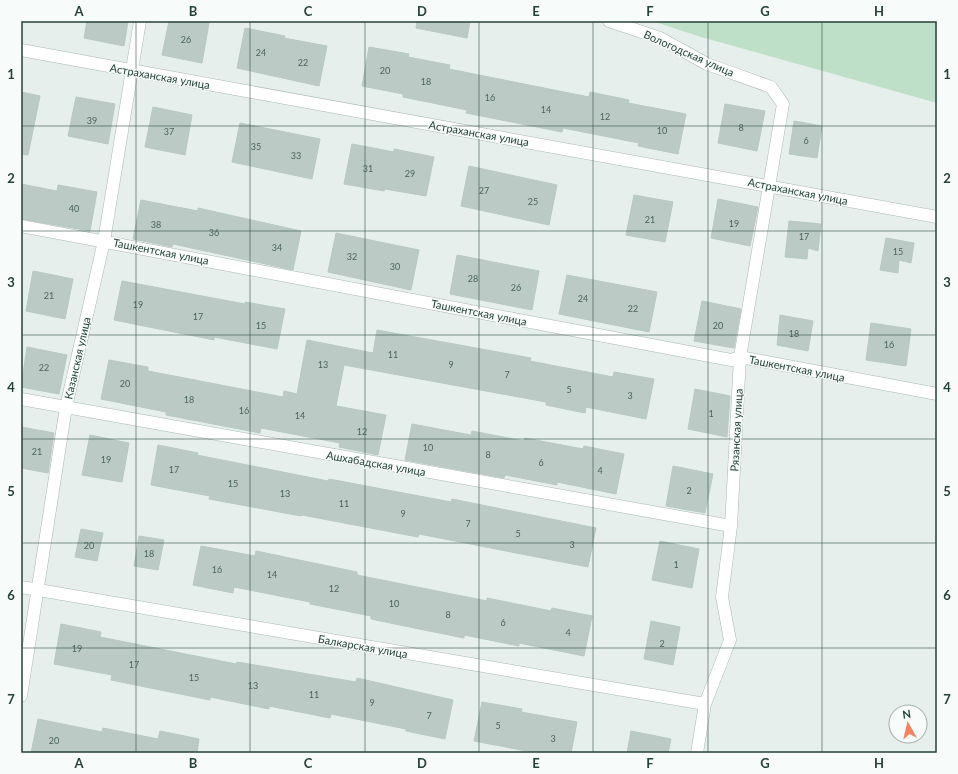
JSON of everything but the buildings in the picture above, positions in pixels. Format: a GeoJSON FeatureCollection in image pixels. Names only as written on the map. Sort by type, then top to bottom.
{"type":"FeatureCollection","features":[{"type":"Feature","properties":{"kind":"street","name":"Казанская улица"},"geometry":{"type":"LineString","coordinates":[[21,696],[39,590],[66,407],[104,241],[140,21]]}},
{"type":"Feature","properties":{"kind":"street","name":"Вологодская улица"},"geometry":{"type":"LineString","coordinates":[[609,21],[660,38],[707,64],[771,87],[783,104]]}},
{"type":"Feature","properties":{"kind":"street","name":"Астраханская улица"},"geometry":{"type":"LineString","coordinates":[[21,50],[770,185],[937,217]]}},
{"type":"Feature","properties":{"kind":"street","name":"Рязанская улица"},"geometry":{"type":"LineString","coordinates":[[697,753],[704,704],[730,640],[722,597],[732,526],[740,357],[783,104]]}},
{"type":"Feature","properties":{"kind":"street","name":"Ташкентская улица"},"geometry":{"type":"LineString","coordinates":[[21,226],[731,360],[740,357],[937,394]]}},
{"type":"Feature","properties":{"kind":"street","name":"Ашхабадская улица"},"geometry":{"type":"LineString","coordinates":[[21,400],[732,526]]}},
{"type":"Feature","properties":{"kind":"street","name":"Балкарская улица"},"geometry":{"type":"LineString","coordinates":[[21,587],[704,704]]}},
{"type":"Feature","properties":{"kind":"green space"},"geometry":{"type":"Polygon","coordinates":[[[652,21],[937,21],[937,103],[701,37],[652,21]]]}}]}
